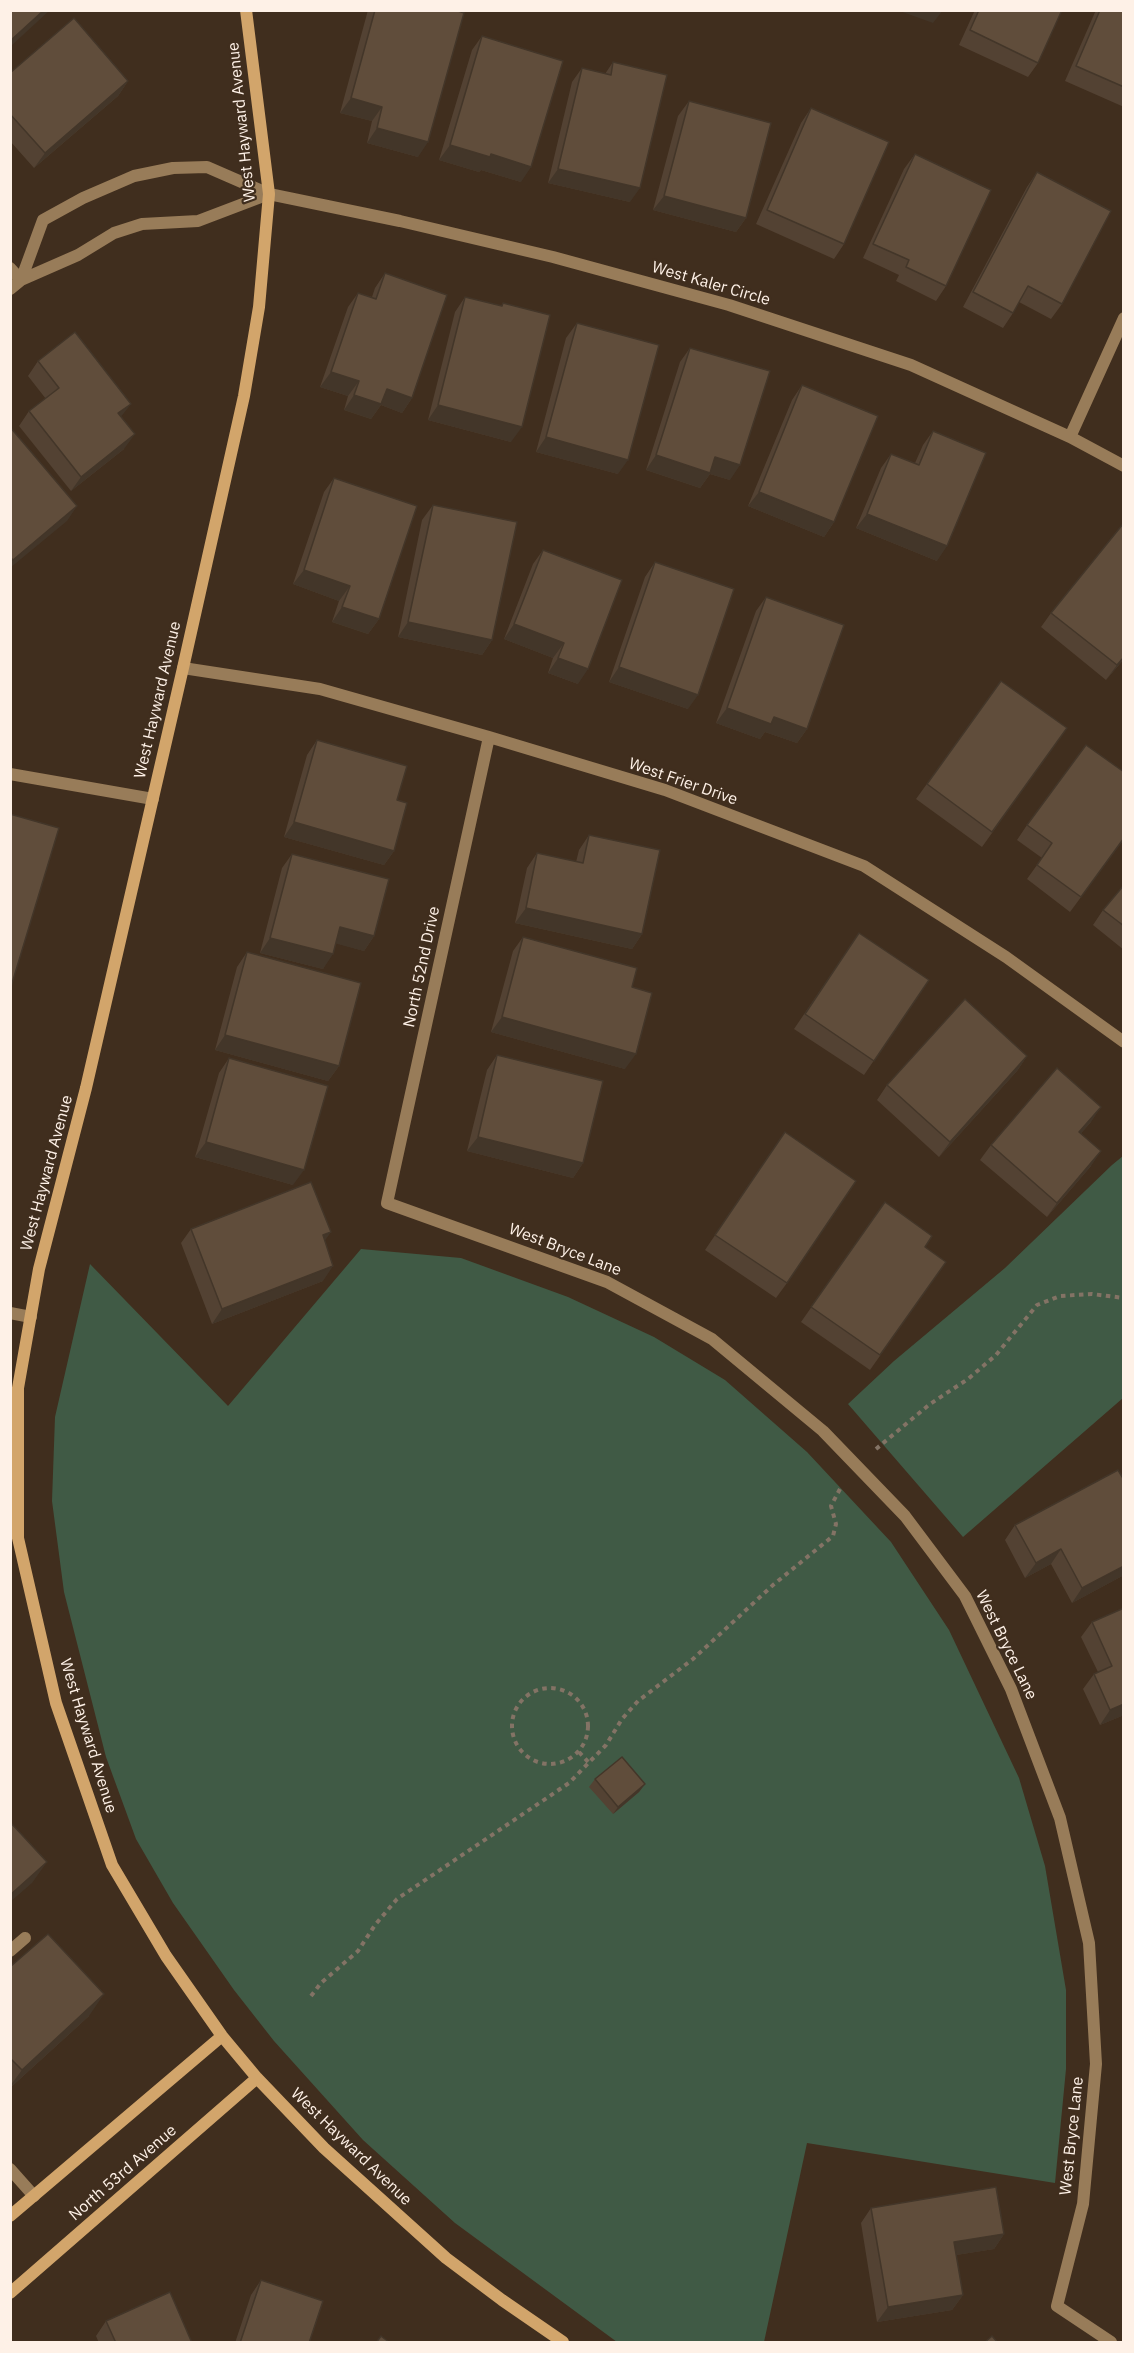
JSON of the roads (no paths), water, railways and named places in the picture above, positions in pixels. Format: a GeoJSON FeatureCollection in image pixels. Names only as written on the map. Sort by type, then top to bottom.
{"type":"FeatureCollection","features":[{"type":"Feature","properties":{"kind":"street","name":"West Hayward Avenue"},"geometry":{"type":"LineString","coordinates":[[246,10],[269,195],[259,307],[244,396],[183,668],[86,1088],[39,1269],[18,1388],[18,1538],[56,1703],[112,1864],[166,1956],[222,2036],[257,2078],[324,2148],[446,2258],[563,2343]]}},
{"type":"Feature","properties":{"kind":"street","name":"West Kaler Circle"},"geometry":{"type":"LineString","coordinates":[[21,280],[44,220],[83,198],[134,176],[173,168],[207,167],[269,195],[422,226],[729,305],[911,365],[1070,437],[1124,466]]}},
{"type":"Feature","properties":{"kind":"street"},"geometry":{"type":"LineString","coordinates":[[10,290],[21,280],[78,255],[114,232],[142,224],[198,221],[269,195]]}},
{"type":"Feature","properties":{"kind":"street"},"geometry":{"type":"LineString","coordinates":[[10,268],[21,280]]}},
{"type":"Feature","properties":{"kind":"street"},"geometry":{"type":"LineString","coordinates":[[1070,437],[1124,318]]}},
{"type":"Feature","properties":{"kind":"street","name":"West Frier Drive"},"geometry":{"type":"LineString","coordinates":[[183,668],[320,689],[489,737],[665,790],[864,866],[1006,957],[1124,1042]]}},
{"type":"Feature","properties":{"kind":"street","name":"North 52nd Drive"},"geometry":{"type":"LineString","coordinates":[[387,1203],[489,737]]}},
{"type":"Feature","properties":{"kind":"street"},"geometry":{"type":"LineString","coordinates":[[10,774],[153,799]]}},
{"type":"Feature","properties":{"kind":"street","name":"West Bryce Lane"},"geometry":{"type":"LineString","coordinates":[[387,1203],[607,1282],[712,1339],[823,1431],[905,1516],[965,1596],[1011,1689],[1060,1818],[1089,1943],[1096,2064],[1083,2204],[1057,2306],[1111,2343]]}},
{"type":"Feature","properties":{"kind":"street"},"geometry":{"type":"LineString","coordinates":[[10,1313],[31,1317]]}},
{"type":"Feature","properties":{"kind":"street"},"geometry":{"type":"LineString","coordinates":[[10,1951],[25,1938]]}},
{"type":"Feature","properties":{"kind":"street"},"geometry":{"type":"LineString","coordinates":[[10,2216],[222,2036]]}},
{"type":"Feature","properties":{"kind":"street","name":"North 53rd Avenue"},"geometry":{"type":"LineString","coordinates":[[10,2293],[257,2078]]}},
{"type":"Feature","properties":{"kind":"street"},"geometry":{"type":"LineString","coordinates":[[10,2169],[34,2196]]}}]}
